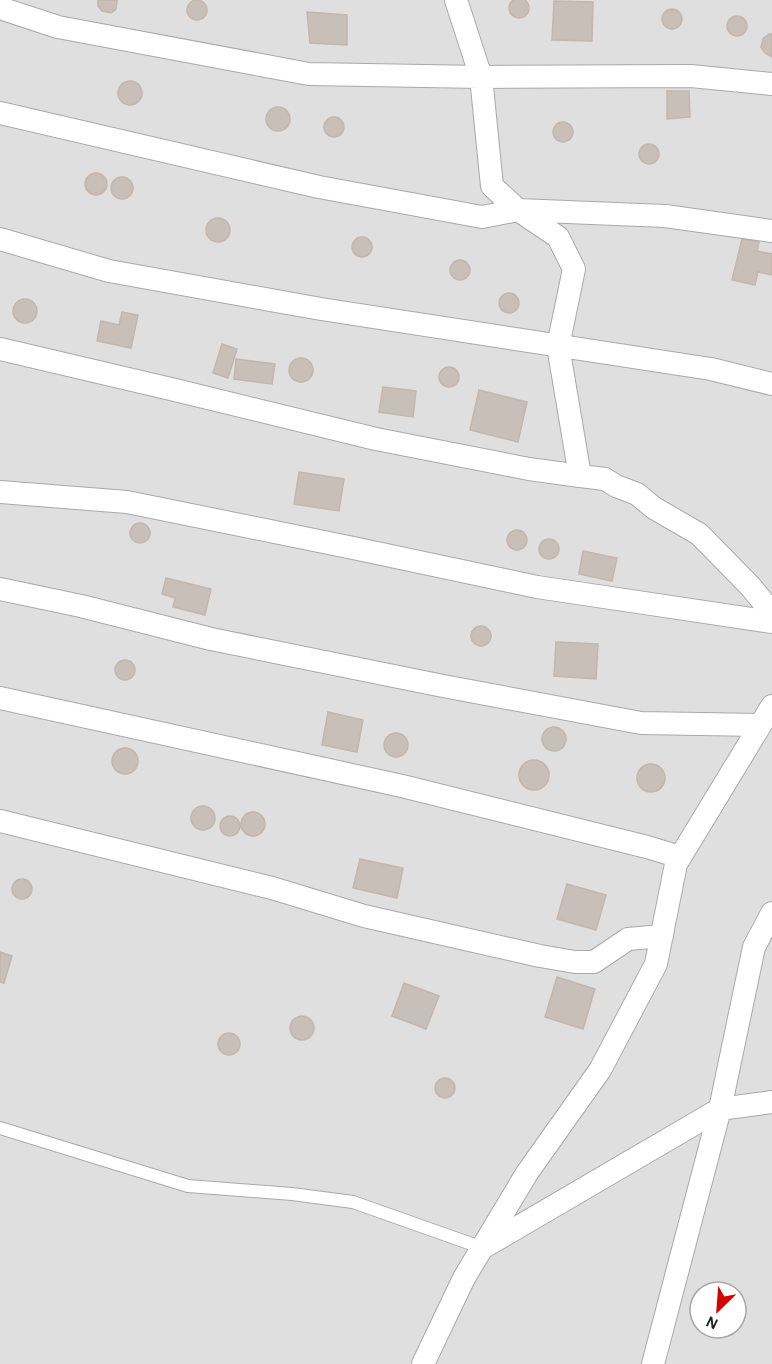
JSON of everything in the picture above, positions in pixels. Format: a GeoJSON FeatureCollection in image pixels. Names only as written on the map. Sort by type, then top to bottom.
{"type":"FeatureCollection","features":[{"type":"Feature","properties":{"kind":"street"},"geometry":{"type":"LineString","coordinates":[[456,0],[481,77],[492,186],[518,210],[558,237],[574,269],[558,346],[580,476]]}},
{"type":"Feature","properties":{"kind":"street"},"geometry":{"type":"LineString","coordinates":[[0,8],[58,27],[309,74],[481,77],[691,76],[772,84]]}},
{"type":"Feature","properties":{"kind":"street"},"geometry":{"type":"LineString","coordinates":[[0,113],[319,187],[482,216],[518,210],[665,216],[772,231]]}},
{"type":"Feature","properties":{"kind":"street"},"geometry":{"type":"LineString","coordinates":[[0,239],[109,271],[321,309],[711,369],[772,384]]}},
{"type":"Feature","properties":{"kind":"street"},"geometry":{"type":"LineString","coordinates":[[0,350],[376,439],[529,469],[605,478],[616,486],[637,494],[654,508],[699,534],[751,587],[772,613]]}},
{"type":"Feature","properties":{"kind":"street"},"geometry":{"type":"LineString","coordinates":[[0,492],[127,502],[537,587],[772,622]]}},
{"type":"Feature","properties":{"kind":"street"},"geometry":{"type":"LineString","coordinates":[[0,590],[81,606],[211,639],[641,723],[759,725]]}},
{"type":"Feature","properties":{"kind":"street"},"geometry":{"type":"LineString","coordinates":[[0,698],[402,786],[680,857]]}},
{"type":"Feature","properties":{"kind":"street"},"geometry":{"type":"LineString","coordinates":[[423,1364],[464,1278],[527,1173],[600,1070],[656,964],[676,864],[772,706]]}},
{"type":"Feature","properties":{"kind":"street"},"geometry":{"type":"LineString","coordinates":[[0,821],[272,888],[364,916],[540,956],[575,962],[594,962],[628,939],[662,936]]}},
{"type":"Feature","properties":{"kind":"street"},"geometry":{"type":"LineString","coordinates":[[653,1364],[720,1109],[754,946],[772,913]]}},
{"type":"Feature","properties":{"kind":"street"},"geometry":{"type":"LineString","coordinates":[[483,1248],[720,1109],[772,1102]]}},
{"type":"Feature","properties":{"kind":"lane"},"geometry":{"type":"LineString","coordinates":[[0,1128],[188,1186],[291,1194],[353,1202],[483,1248]]}},
{"type":"Feature","properties":{"kind":"shaded area"},"geometry":{"type":"Polygon","coordinates":[[[0,0],[772,0],[772,1364],[0,1364],[0,0]]]}},
{"type":"Feature","properties":{"kind":"building"},"geometry":{"type":"Polygon","coordinates":[[[519,-2],[526,1],[529,8],[526,15],[519,18],[512,15],[509,8],[512,1],[519,-2]]]}},
{"type":"Feature","properties":{"kind":"building"},"geometry":{"type":"Polygon","coordinates":[[[98,0],[117,0],[116,9],[111,13],[102,11],[98,6],[98,0]]]}},
{"type":"Feature","properties":{"kind":"building"},"geometry":{"type":"Polygon","coordinates":[[[197,0],[204,3],[207,10],[204,17],[197,20],[190,17],[187,10],[190,3],[197,0]]]}},
{"type":"Feature","properties":{"kind":"building"},"geometry":{"type":"Polygon","coordinates":[[[554,1],[593,2],[592,41],[552,40],[554,1]]]}},
{"type":"Feature","properties":{"kind":"building"},"geometry":{"type":"Polygon","coordinates":[[[672,9],[679,12],[682,19],[679,26],[672,29],[665,26],[662,19],[665,12],[672,9]]]}},
{"type":"Feature","properties":{"kind":"building"},"geometry":{"type":"Polygon","coordinates":[[[307,12],[347,15],[347,45],[310,43],[307,12]]]}},
{"type":"Feature","properties":{"kind":"building"},"geometry":{"type":"Polygon","coordinates":[[[737,16],[744,19],[747,26],[744,33],[737,36],[730,33],[727,26],[730,19],[737,16]]]}},
{"type":"Feature","properties":{"kind":"building"},"geometry":{"type":"Polygon","coordinates":[[[772,34],[772,57],[761,47],[763,39],[772,34]]]}},
{"type":"Feature","properties":{"kind":"building"},"geometry":{"type":"Polygon","coordinates":[[[130,81],[138,85],[142,93],[138,101],[130,105],[122,101],[118,93],[122,85],[130,81]]]}},
{"type":"Feature","properties":{"kind":"building"},"geometry":{"type":"Polygon","coordinates":[[[667,91],[689,91],[690,117],[667,119],[667,91]]]}},
{"type":"Feature","properties":{"kind":"building"},"geometry":{"type":"Polygon","coordinates":[[[278,107],[286,111],[290,119],[286,127],[278,131],[270,127],[266,119],[270,111],[278,107]]]}},
{"type":"Feature","properties":{"kind":"building"},"geometry":{"type":"Polygon","coordinates":[[[334,117],[341,120],[344,127],[341,134],[334,137],[327,134],[324,127],[327,120],[334,117]]]}},
{"type":"Feature","properties":{"kind":"building"},"geometry":{"type":"Polygon","coordinates":[[[563,122],[570,125],[573,132],[570,139],[563,142],[556,139],[553,132],[556,125],[563,122]]]}},
{"type":"Feature","properties":{"kind":"building"},"geometry":{"type":"Polygon","coordinates":[[[649,144],[656,147],[659,154],[656,161],[649,164],[642,161],[639,154],[642,147],[649,144]]]}},
{"type":"Feature","properties":{"kind":"building"},"geometry":{"type":"Polygon","coordinates":[[[92,173],[100,173],[107,180],[107,188],[100,195],[92,195],[85,188],[85,180],[92,173]]]}},
{"type":"Feature","properties":{"kind":"building"},"geometry":{"type":"Polygon","coordinates":[[[118,177],[126,177],[133,184],[133,192],[126,199],[118,199],[111,192],[111,184],[118,177]]]}},
{"type":"Feature","properties":{"kind":"building"},"geometry":{"type":"Polygon","coordinates":[[[218,218],[226,222],[230,230],[226,238],[218,242],[210,238],[206,230],[210,222],[218,218]]]}},
{"type":"Feature","properties":{"kind":"building"},"geometry":{"type":"Polygon","coordinates":[[[362,237],[369,240],[372,247],[369,254],[362,257],[355,254],[352,247],[355,240],[362,237]]]}},
{"type":"Feature","properties":{"kind":"building"},"geometry":{"type":"Polygon","coordinates":[[[742,239],[759,242],[757,251],[772,254],[772,275],[758,272],[755,285],[732,280],[742,239]]]}},
{"type":"Feature","properties":{"kind":"building"},"geometry":{"type":"Polygon","coordinates":[[[460,260],[467,263],[470,270],[467,277],[460,280],[453,277],[450,270],[453,263],[460,260]]]}},
{"type":"Feature","properties":{"kind":"building"},"geometry":{"type":"Polygon","coordinates":[[[509,293],[516,296],[519,303],[516,310],[509,313],[502,310],[499,303],[502,296],[509,293]]]}},
{"type":"Feature","properties":{"kind":"building"},"geometry":{"type":"Polygon","coordinates":[[[25,299],[33,303],[37,311],[33,319],[25,323],[17,319],[13,311],[17,303],[25,299]]]}},
{"type":"Feature","properties":{"kind":"building"},"geometry":{"type":"Polygon","coordinates":[[[122,312],[138,315],[131,348],[97,341],[101,321],[119,325],[122,312]]]}},
{"type":"Feature","properties":{"kind":"building"},"geometry":{"type":"Polygon","coordinates":[[[222,344],[237,349],[228,378],[213,373],[222,344]]]}},
{"type":"Feature","properties":{"kind":"building"},"geometry":{"type":"Polygon","coordinates":[[[301,358],[309,362],[313,370],[309,378],[301,382],[293,378],[289,370],[293,362],[301,358]]]}},
{"type":"Feature","properties":{"kind":"building"},"geometry":{"type":"Polygon","coordinates":[[[236,359],[275,364],[272,384],[234,379],[236,359]]]}},
{"type":"Feature","properties":{"kind":"building"},"geometry":{"type":"Polygon","coordinates":[[[449,367],[456,370],[459,377],[456,384],[449,387],[442,384],[439,377],[442,370],[449,367]]]}},
{"type":"Feature","properties":{"kind":"building"},"geometry":{"type":"Polygon","coordinates":[[[383,387],[416,391],[413,417],[379,412],[383,387]]]}},
{"type":"Feature","properties":{"kind":"building"},"geometry":{"type":"Polygon","coordinates":[[[479,390],[527,402],[518,442],[470,430],[479,390]]]}},
{"type":"Feature","properties":{"kind":"building"},"geometry":{"type":"Polygon","coordinates":[[[299,472],[344,479],[339,511],[294,504],[299,472]]]}},
{"type":"Feature","properties":{"kind":"building"},"geometry":{"type":"Polygon","coordinates":[[[140,523],[147,526],[150,533],[147,540],[140,543],[133,540],[130,533],[133,526],[140,523]]]}},
{"type":"Feature","properties":{"kind":"building"},"geometry":{"type":"Polygon","coordinates":[[[517,530],[524,533],[527,540],[524,547],[517,550],[510,547],[507,540],[510,533],[517,530]]]}},
{"type":"Feature","properties":{"kind":"building"},"geometry":{"type":"Polygon","coordinates":[[[549,539],[556,542],[559,549],[556,556],[549,559],[542,556],[539,549],[542,542],[549,539]]]}},
{"type":"Feature","properties":{"kind":"building"},"geometry":{"type":"Polygon","coordinates":[[[583,551],[617,558],[612,581],[579,574],[583,551]]]}},
{"type":"Feature","properties":{"kind":"building"},"geometry":{"type":"Polygon","coordinates":[[[166,578],[211,589],[205,615],[173,607],[175,598],[162,594],[166,578]]]}},
{"type":"Feature","properties":{"kind":"building"},"geometry":{"type":"Polygon","coordinates":[[[481,626],[488,629],[491,636],[488,643],[481,646],[474,643],[471,636],[474,629],[481,626]]]}},
{"type":"Feature","properties":{"kind":"building"},"geometry":{"type":"Polygon","coordinates":[[[556,642],[598,644],[596,679],[554,676],[556,642]]]}},
{"type":"Feature","properties":{"kind":"building"},"geometry":{"type":"Polygon","coordinates":[[[125,660],[132,663],[135,670],[132,677],[125,680],[118,677],[115,670],[118,663],[125,660]]]}},
{"type":"Feature","properties":{"kind":"building"},"geometry":{"type":"Polygon","coordinates":[[[328,712],[363,720],[357,752],[322,745],[328,712]]]}},
{"type":"Feature","properties":{"kind":"building"},"geometry":{"type":"Polygon","coordinates":[[[554,727],[562,731],[566,739],[562,747],[554,751],[546,747],[542,739],[546,731],[554,727]]]}},
{"type":"Feature","properties":{"kind":"building"},"geometry":{"type":"Polygon","coordinates":[[[396,733],[405,736],[408,745],[405,754],[396,757],[387,754],[384,745],[387,736],[396,733]]]}},
{"type":"Feature","properties":{"kind":"building"},"geometry":{"type":"Polygon","coordinates":[[[125,748],[134,752],[138,761],[134,770],[125,774],[116,770],[112,761],[116,752],[125,748]]]}},
{"type":"Feature","properties":{"kind":"building"},"geometry":{"type":"Polygon","coordinates":[[[534,760],[545,764],[549,775],[545,786],[534,790],[523,786],[519,775],[523,764],[534,760]]]}},
{"type":"Feature","properties":{"kind":"building"},"geometry":{"type":"Polygon","coordinates":[[[651,764],[661,768],[665,778],[661,788],[651,792],[641,788],[637,778],[641,768],[651,764]]]}},
{"type":"Feature","properties":{"kind":"building"},"geometry":{"type":"Polygon","coordinates":[[[203,806],[212,809],[215,818],[212,827],[203,830],[194,827],[191,818],[194,809],[203,806]]]}},
{"type":"Feature","properties":{"kind":"building"},"geometry":{"type":"Polygon","coordinates":[[[253,812],[258,813],[264,819],[264,829],[258,835],[253,836],[248,835],[242,829],[241,824],[242,819],[248,813],[253,812]]]}},
{"type":"Feature","properties":{"kind":"building"},"geometry":{"type":"Polygon","coordinates":[[[230,816],[237,819],[240,826],[237,833],[230,836],[223,833],[220,826],[223,819],[230,816]]]}},
{"type":"Feature","properties":{"kind":"building"},"geometry":{"type":"Polygon","coordinates":[[[360,859],[403,868],[397,898],[353,888],[360,859]]]}},
{"type":"Feature","properties":{"kind":"building"},"geometry":{"type":"Polygon","coordinates":[[[22,879],[29,882],[32,889],[29,896],[22,899],[15,896],[12,889],[15,882],[22,879]]]}},
{"type":"Feature","properties":{"kind":"building"},"geometry":{"type":"Polygon","coordinates":[[[567,884],[606,895],[596,930],[557,919],[567,884]]]}},
{"type":"Feature","properties":{"kind":"building"},"geometry":{"type":"Polygon","coordinates":[[[0,952],[12,956],[4,983],[0,982],[0,952]]]}},
{"type":"Feature","properties":{"kind":"building"},"geometry":{"type":"Polygon","coordinates":[[[557,977],[595,989],[583,1029],[545,1017],[557,977]]]}},
{"type":"Feature","properties":{"kind":"building"},"geometry":{"type":"Polygon","coordinates":[[[404,983],[439,996],[426,1029],[392,1016],[404,983]]]}},
{"type":"Feature","properties":{"kind":"building"},"geometry":{"type":"Polygon","coordinates":[[[302,1016],[310,1020],[314,1028],[310,1036],[302,1040],[294,1036],[290,1028],[294,1020],[302,1016]]]}},
{"type":"Feature","properties":{"kind":"building"},"geometry":{"type":"Polygon","coordinates":[[[225,1033],[233,1033],[240,1040],[240,1048],[233,1055],[225,1055],[218,1048],[218,1040],[225,1033]]]}},
{"type":"Feature","properties":{"kind":"building"},"geometry":{"type":"Polygon","coordinates":[[[445,1078],[452,1081],[455,1088],[452,1095],[445,1098],[438,1095],[435,1088],[438,1081],[445,1078]]]}}]}
